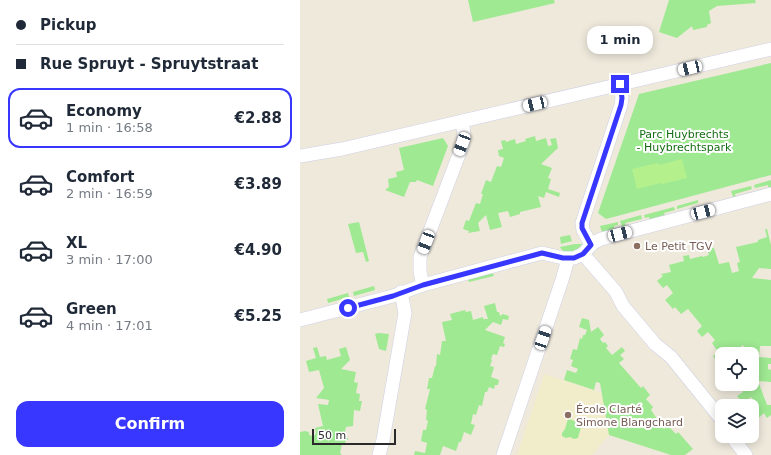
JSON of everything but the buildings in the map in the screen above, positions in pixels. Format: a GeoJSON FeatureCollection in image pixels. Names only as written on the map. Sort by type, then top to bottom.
{"type":"FeatureCollection","features":[{"type":"Feature","properties":{"kind":"street"},"geometry":{"type":"LineString","coordinates":[[300,156],[342,149],[771,49]]}},
{"type":"Feature","properties":{"kind":"street"},"geometry":{"type":"LineString","coordinates":[[620,84],[622,98],[621,105],[582,223],[587,249],[616,292],[623,306],[655,344],[671,357],[715,411]]}},
{"type":"Feature","properties":{"kind":"street"},"geometry":{"type":"LineString","coordinates":[[423,285],[420,272],[420,257],[462,144],[464,134],[462,121]]}},
{"type":"Feature","properties":{"kind":"street"},"geometry":{"type":"LineString","coordinates":[[300,320],[542,253],[568,259],[574,258],[601,240],[771,194]]}},
{"type":"Feature","properties":{"kind":"street"},"geometry":{"type":"LineString","coordinates":[[503,455],[568,259]]}},
{"type":"Feature","properties":{"kind":"street"},"geometry":{"type":"LineString","coordinates":[[379,455],[405,312],[401,292]]}},
{"type":"Feature","properties":{"kind":"street"},"geometry":{"type":"LineString","coordinates":[[737,443],[746,455]]}},
{"type":"Feature","properties":{"kind":"shaded area","name":"École Clarté Simone Blangchard"},"geometry":{"type":"Polygon","coordinates":[[[544,374],[602,393],[609,435],[592,455],[517,455],[544,374]]]}},
{"type":"Feature","properties":{"kind":"green space"},"geometry":{"type":"Polygon","coordinates":[[[468,0],[554,0],[555,3],[473,22],[468,0]]]}},
{"type":"Feature","properties":{"kind":"green space"},"geometry":{"type":"Polygon","coordinates":[[[669,0],[755,0],[756,3],[717,6],[709,11],[711,23],[707,25],[707,27],[693,30],[692,26],[677,38],[659,32],[669,0]]]}},
{"type":"Feature","properties":{"kind":"green space","name":"Parc Huybrechts - Huybrechtspark"},"geometry":{"type":"Polygon","coordinates":[[[771,63],[771,175],[606,219],[598,213],[639,94],[771,63]]]}},
{"type":"Feature","properties":{"kind":"green space"},"geometry":{"type":"Polygon","coordinates":[[[535,136],[536,141],[546,138],[548,146],[552,145],[550,139],[556,138],[558,148],[541,164],[552,168],[548,178],[551,179],[548,189],[560,193],[559,197],[546,192],[544,198],[538,196],[541,207],[520,212],[520,214],[510,217],[508,211],[498,213],[502,227],[490,230],[486,215],[478,223],[480,231],[468,233],[469,231],[463,229],[466,220],[469,221],[476,203],[480,204],[483,194],[481,194],[486,180],[491,182],[497,166],[501,167],[504,158],[499,156],[498,150],[503,149],[501,141],[505,140],[506,142],[515,139],[516,144],[535,136]]]}},
{"type":"Feature","properties":{"kind":"green space"},"geometry":{"type":"Polygon","coordinates":[[[443,138],[448,146],[433,186],[417,180],[416,182],[410,182],[404,197],[385,190],[389,187],[388,179],[397,177],[396,172],[404,170],[399,148],[443,138]]]}},
{"type":"Feature","properties":{"kind":"green space"},"geometry":{"type":"Polygon","coordinates":[[[682,159],[687,178],[637,189],[632,169],[658,163],[659,165],[682,159]]]}},
{"type":"Feature","properties":{"kind":"green space"},"geometry":{"type":"Polygon","coordinates":[[[771,180],[771,189],[769,189],[768,185],[755,188],[754,185],[771,180]]]}},
{"type":"Feature","properties":{"kind":"green space"},"geometry":{"type":"Polygon","coordinates":[[[751,186],[752,189],[735,194],[736,198],[734,199],[731,191],[751,186]]]}},
{"type":"Feature","properties":{"kind":"green space"},"geometry":{"type":"Polygon","coordinates":[[[698,200],[698,203],[677,209],[677,206],[698,200]]]}},
{"type":"Feature","properties":{"kind":"green space"},"geometry":{"type":"Polygon","coordinates":[[[674,207],[675,210],[664,213],[666,217],[650,222],[649,217],[645,218],[644,215],[674,207]]]}},
{"type":"Feature","properties":{"kind":"green space"},"geometry":{"type":"Polygon","coordinates":[[[641,215],[642,219],[625,223],[626,228],[623,229],[620,221],[641,215]]]}},
{"type":"Feature","properties":{"kind":"green space"},"geometry":{"type":"Polygon","coordinates":[[[359,222],[369,261],[366,262],[363,252],[356,253],[348,224],[359,222]]]}},
{"type":"Feature","properties":{"kind":"green space"},"geometry":{"type":"Polygon","coordinates":[[[618,222],[618,225],[614,226],[615,231],[603,235],[600,226],[618,222]]]}},
{"type":"Feature","properties":{"kind":"green space"},"geometry":{"type":"Polygon","coordinates":[[[765,229],[767,229],[771,245],[771,269],[759,268],[752,278],[771,280],[771,346],[760,346],[759,357],[759,347],[744,347],[743,345],[741,347],[715,348],[712,343],[715,340],[708,332],[702,337],[697,331],[702,326],[688,309],[681,314],[675,307],[673,309],[665,300],[673,293],[667,285],[663,288],[657,281],[663,276],[661,274],[671,272],[669,265],[684,261],[683,256],[689,255],[690,259],[703,257],[709,255],[707,249],[714,248],[719,264],[729,262],[732,273],[739,271],[737,263],[740,262],[736,247],[758,242],[758,240],[767,237],[765,229]]]}},
{"type":"Feature","properties":{"kind":"green space"},"geometry":{"type":"Polygon","coordinates":[[[570,235],[572,241],[561,244],[560,237],[570,235]]]}},
{"type":"Feature","properties":{"kind":"green space"},"geometry":{"type":"Polygon","coordinates":[[[582,244],[578,249],[571,252],[565,252],[560,247],[582,244]]]}},
{"type":"Feature","properties":{"kind":"green space"},"geometry":{"type":"Polygon","coordinates":[[[492,271],[494,276],[469,282],[467,278],[492,271]]]}},
{"type":"Feature","properties":{"kind":"green space"},"geometry":{"type":"Polygon","coordinates":[[[374,286],[375,290],[354,296],[353,292],[374,286]]]}},
{"type":"Feature","properties":{"kind":"green space"},"geometry":{"type":"Polygon","coordinates":[[[348,293],[349,297],[328,303],[327,299],[348,293]]]}},
{"type":"Feature","properties":{"kind":"green space"},"geometry":{"type":"Polygon","coordinates":[[[495,303],[497,312],[499,312],[500,316],[503,314],[509,316],[508,320],[503,319],[501,325],[493,322],[485,330],[505,337],[503,343],[505,344],[504,347],[500,346],[497,355],[493,354],[491,359],[490,366],[494,367],[491,377],[499,380],[498,385],[495,385],[494,389],[489,387],[487,392],[485,392],[482,406],[479,405],[476,415],[473,414],[471,424],[475,425],[471,435],[464,432],[456,451],[443,446],[440,455],[414,455],[415,451],[425,453],[427,443],[421,441],[423,430],[426,430],[428,421],[426,420],[427,410],[425,409],[430,389],[427,389],[429,378],[432,378],[436,366],[437,354],[440,355],[442,341],[446,341],[442,322],[452,320],[450,314],[465,310],[466,312],[471,311],[473,320],[483,317],[483,319],[488,319],[484,306],[495,303]]]}},
{"type":"Feature","properties":{"kind":"green space"},"geometry":{"type":"Polygon","coordinates":[[[582,318],[589,320],[591,332],[598,327],[604,335],[600,339],[608,346],[606,348],[612,355],[622,347],[625,351],[620,355],[624,359],[619,363],[641,388],[643,386],[650,395],[646,399],[653,407],[651,410],[664,429],[668,426],[676,434],[678,432],[693,449],[685,455],[671,455],[609,435],[600,383],[596,382],[594,390],[564,380],[567,370],[576,373],[578,369],[571,366],[573,360],[570,359],[573,349],[577,350],[580,338],[582,339],[587,330],[579,327],[582,318]]]}},
{"type":"Feature","properties":{"kind":"green space"},"geometry":{"type":"Polygon","coordinates":[[[375,334],[389,334],[386,351],[379,349],[375,334]]]}},
{"type":"Feature","properties":{"kind":"green space"},"geometry":{"type":"Polygon","coordinates":[[[317,347],[320,357],[326,356],[327,360],[341,356],[339,349],[346,347],[350,360],[341,369],[356,372],[354,382],[358,383],[356,393],[360,394],[359,401],[362,401],[360,411],[354,410],[353,426],[346,427],[344,437],[348,438],[348,440],[346,440],[345,445],[342,444],[340,453],[342,455],[300,455],[300,432],[309,432],[309,435],[314,436],[316,433],[315,428],[323,426],[318,404],[328,405],[329,400],[316,398],[324,388],[319,370],[309,372],[306,361],[316,358],[313,348],[317,347]]]}},
{"type":"Feature","properties":{"kind":"green space"},"geometry":{"type":"Polygon","coordinates":[[[759,357],[771,358],[771,364],[768,364],[768,369],[771,370],[771,382],[759,381],[759,357]]]}},
{"type":"Feature","properties":{"kind":"green space"},"geometry":{"type":"Polygon","coordinates":[[[759,384],[767,405],[771,405],[771,415],[767,418],[764,413],[759,417],[759,399],[752,399],[751,397],[749,399],[739,399],[737,396],[743,392],[759,391],[759,384]]]}},
{"type":"Feature","properties":{"kind":"green space"},"geometry":{"type":"Polygon","coordinates":[[[568,419],[581,424],[578,438],[566,438],[562,436],[568,419]]]}},
{"type":"Feature","properties":{"kind":"place","name":"Le Petit TGV"},"geometry":{"type":"Point","coordinates":[637,246]}},
{"type":"Feature","properties":{"kind":"place","name":"École Clarté Simone Blangchard"},"geometry":{"type":"Point","coordinates":[568,415]}},
{"type":"Feature","properties":{"kind":"route"},"geometry":{"type":"LineString","coordinates":[[348,308],[393,296],[423,285],[542,253],[568,259],[583,254],[591,245],[582,228],[582,223],[622,102],[620,84]]}}]}
